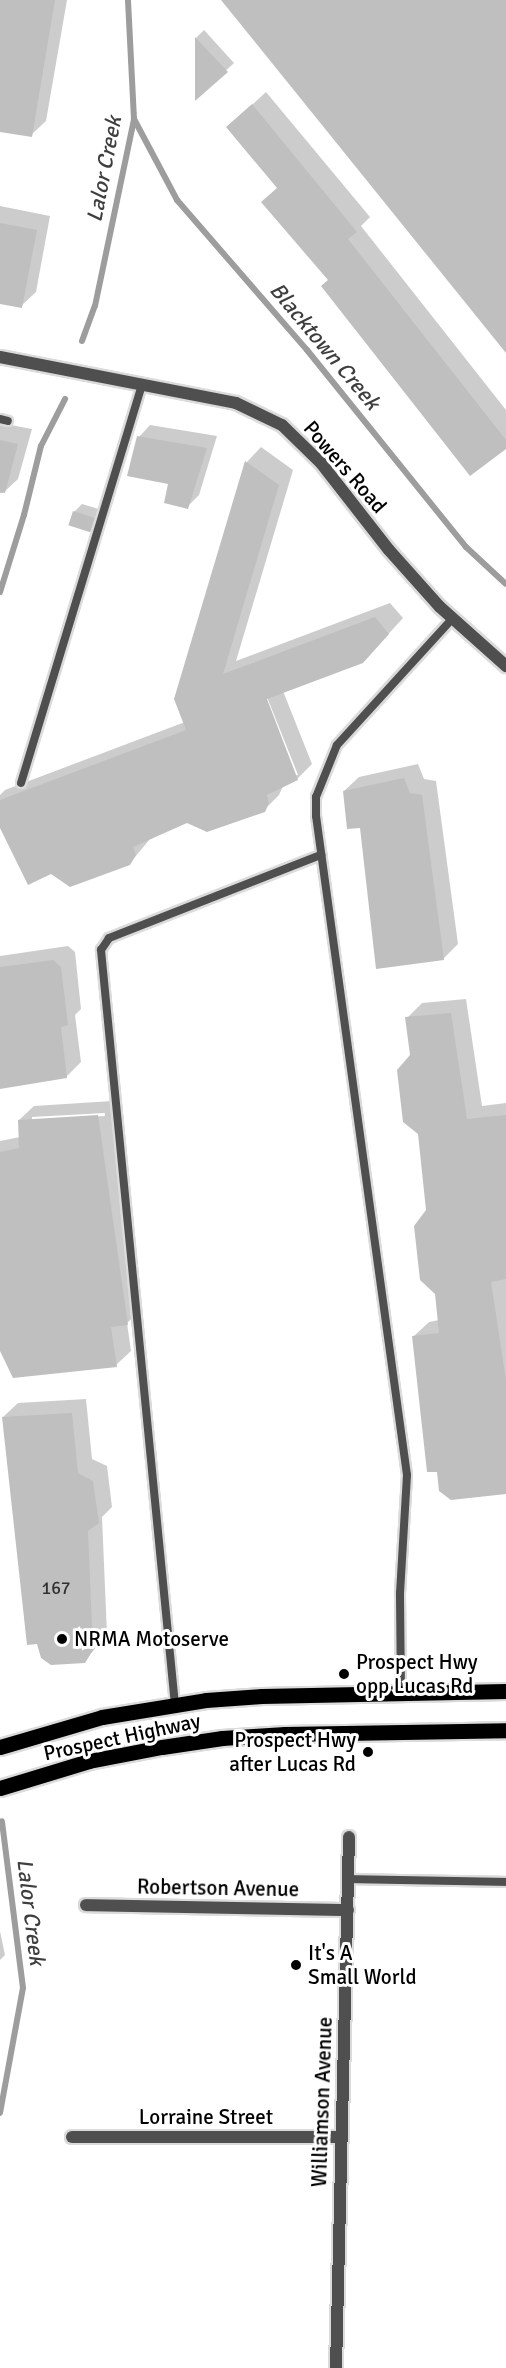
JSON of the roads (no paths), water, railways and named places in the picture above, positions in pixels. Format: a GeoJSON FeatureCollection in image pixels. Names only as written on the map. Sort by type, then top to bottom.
{"type":"FeatureCollection","features":[{"type":"Feature","properties":{"kind":"main road","name":"Prospect Highway"},"geometry":{"type":"LineString","coordinates":[[0,1747],[102,1717],[175,1705],[262,1696],[506,1691]]}},
{"type":"Feature","properties":{"kind":"main road","name":"Prospect Highway"},"geometry":{"type":"LineString","coordinates":[[0,1788],[89,1761],[222,1738],[285,1734],[506,1730]]}},
{"type":"Feature","properties":{"kind":"street","name":"Powers Road"},"geometry":{"type":"LineString","coordinates":[[0,357],[236,403],[282,425],[321,463],[389,550],[452,619],[506,666]]}},
{"type":"Feature","properties":{"kind":"street","name":"Williamson Avenue"},"geometry":{"type":"LineString","coordinates":[[336,2368],[349,1837]]}},
{"type":"Feature","properties":{"kind":"street","name":"Robertson Avenue"},"geometry":{"type":"LineString","coordinates":[[86,1905],[348,1910]]}},
{"type":"Feature","properties":{"kind":"street","name":"Lorraine Street"},"geometry":{"type":"LineString","coordinates":[[72,2137],[340,2137]]}},
{"type":"Feature","properties":{"kind":"lane"},"geometry":{"type":"LineString","coordinates":[[21,783],[142,384]]}},
{"type":"Feature","properties":{"kind":"lane"},"geometry":{"type":"LineString","coordinates":[[401,1693],[400,1593],[407,1475],[321,855],[316,796],[337,745],[452,619]]}},
{"type":"Feature","properties":{"kind":"lane"},"geometry":{"type":"LineString","coordinates":[[175,1705],[101,950],[109,938],[321,855]]}},
{"type":"Feature","properties":{"kind":"lane"},"geometry":{"type":"LineString","coordinates":[[349,1879],[506,1882]]}},
{"type":"Feature","properties":{"kind":"waterway","name":"Lalor Creek"},"geometry":{"type":"LineString","coordinates":[[82,341],[95,306],[134,119],[128,0]]}},
{"type":"Feature","properties":{"kind":"waterway","name":"Blacktown Creek"},"geometry":{"type":"LineString","coordinates":[[134,119],[177,200],[307,350],[466,547],[506,584]]}},
{"type":"Feature","properties":{"kind":"waterway","name":"Lalor Creek"},"geometry":{"type":"LineString","coordinates":[[0,592],[24,515],[41,446],[65,399]]}},
{"type":"Feature","properties":{"kind":"waterway","name":"Lalor Creek"},"geometry":{"type":"LineString","coordinates":[[0,2113],[23,1988],[2,1821]]}},
{"type":"Feature","properties":{"kind":"place","name":"NRMA Motoserve"},"geometry":{"type":"Point","coordinates":[62,1639]}},
{"type":"Feature","properties":{"kind":"place","name":"Prospect Hwy opp Lucas Rd"},"geometry":{"type":"Point","coordinates":[344,1674]}},
{"type":"Feature","properties":{"kind":"place","name":"Prospect Hwy after Lucas Rd"},"geometry":{"type":"Point","coordinates":[368,1752]}},
{"type":"Feature","properties":{"kind":"place","name":"It's A Small World"},"geometry":{"type":"Point","coordinates":[296,1965]}}]}
